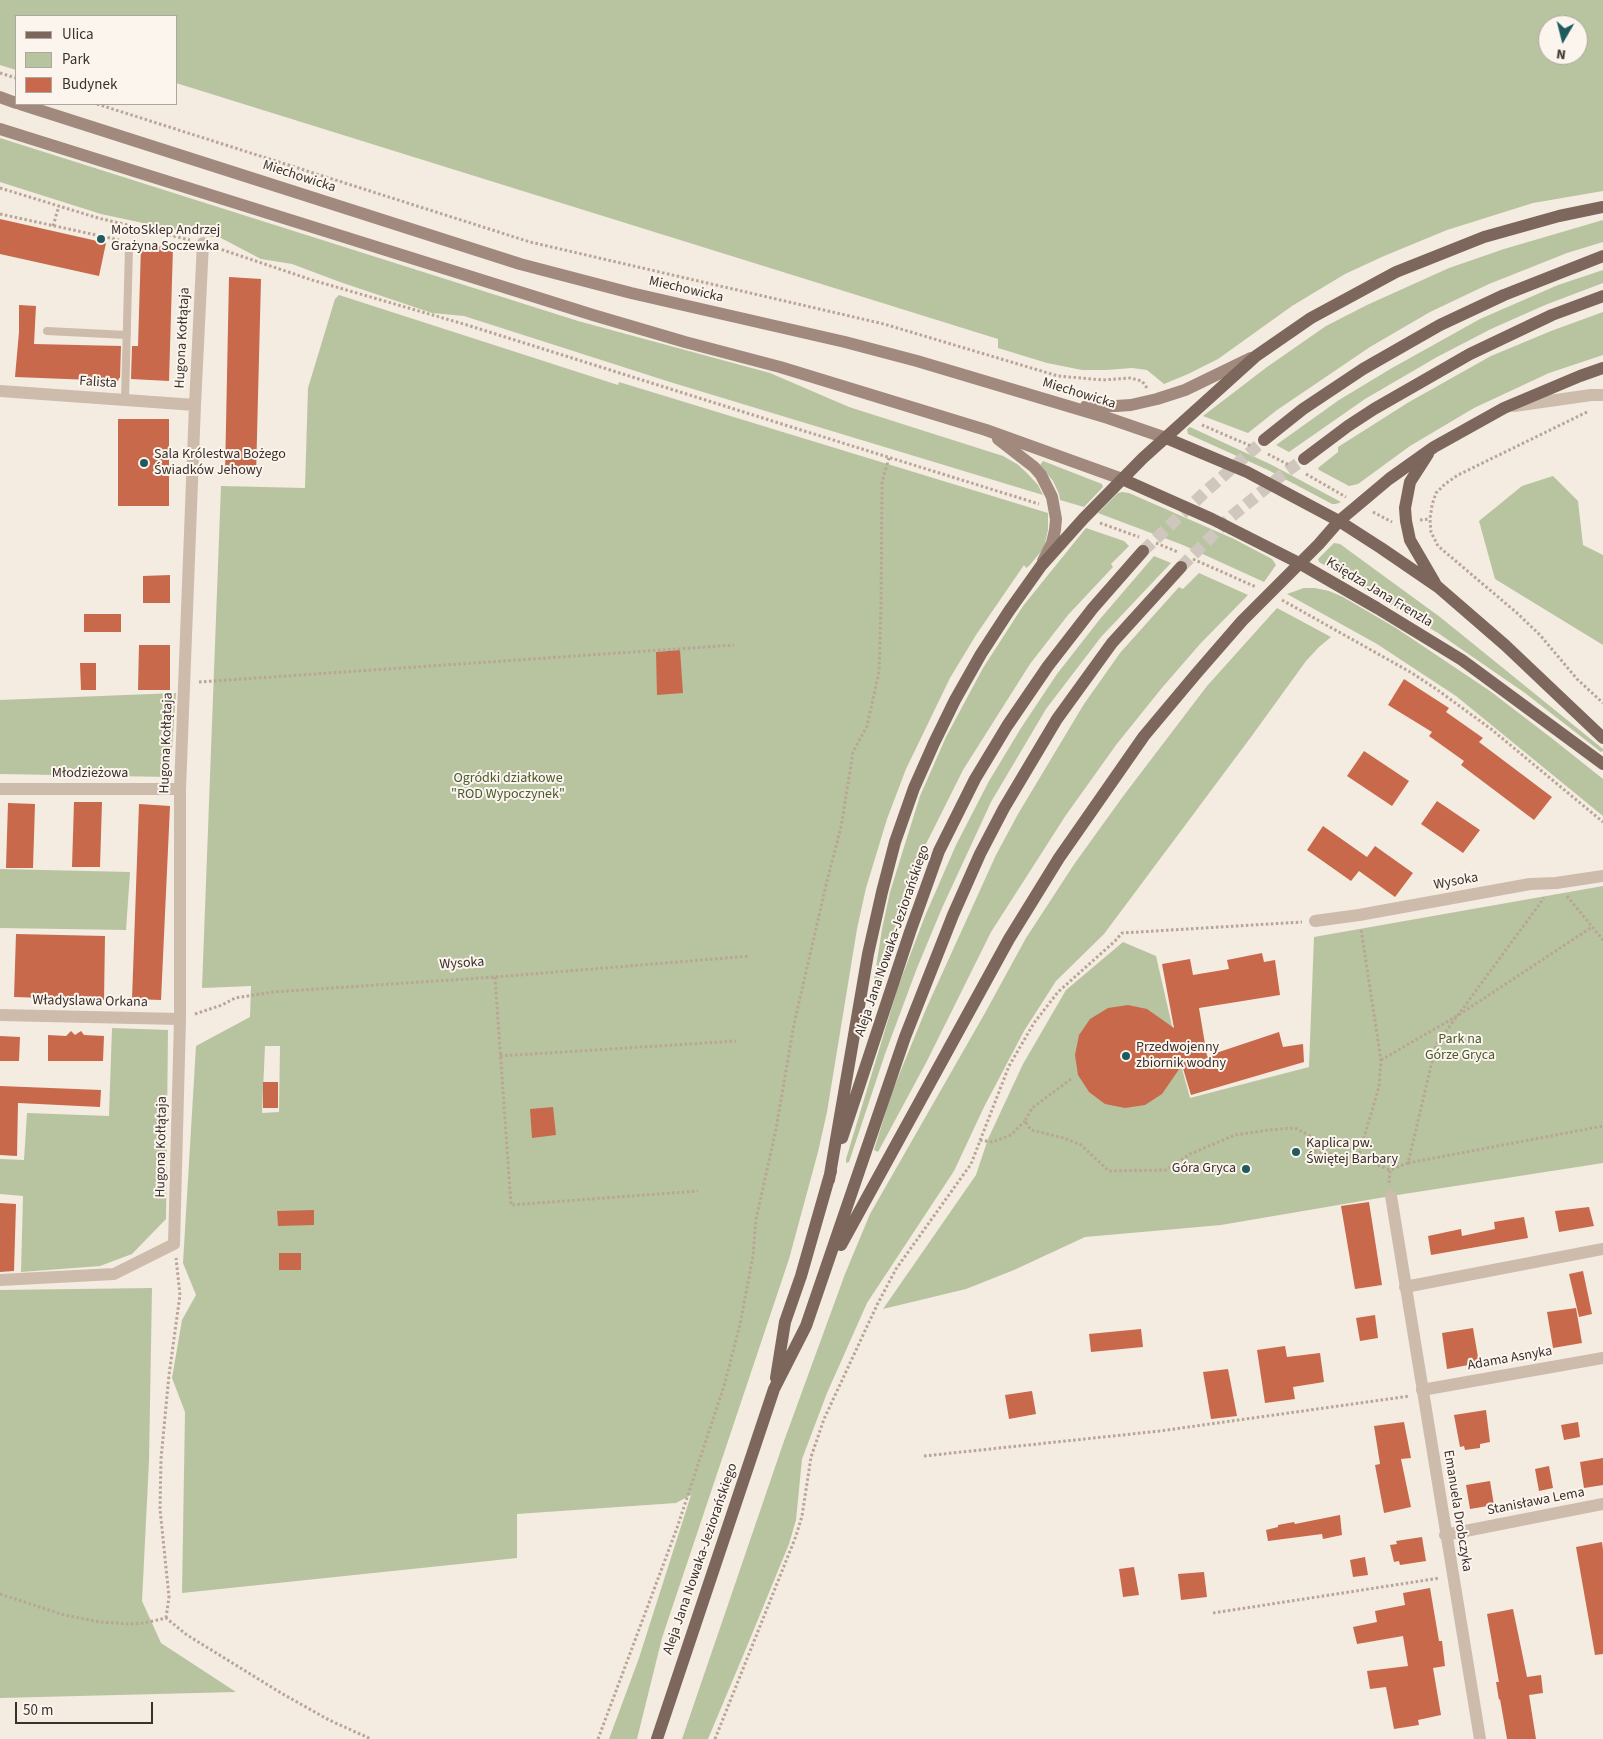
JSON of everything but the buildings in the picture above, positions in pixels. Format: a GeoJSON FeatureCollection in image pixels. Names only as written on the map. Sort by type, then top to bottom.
{"type":"FeatureCollection","features":[{"type":"Feature","properties":{"kind":"main road"},"geometry":{"type":"LineString","coordinates":[[0,97],[15,103]]}},
{"type":"Feature","properties":{"kind":"main road","name":"Miechowicka"},"geometry":{"type":"LineString","coordinates":[[23,105],[520,264],[631,293],[863,346],[1108,418],[1166,438],[1247,472],[1339,521]]}},
{"type":"Feature","properties":{"kind":"main road"},"geometry":{"type":"LineString","coordinates":[[0,129],[593,316],[780,367],[986,430],[1122,479]]}},
{"type":"Feature","properties":{"kind":"main road"},"geometry":{"type":"LineString","coordinates":[[829,1180],[868,954],[895,842],[914,788],[955,700],[981,654],[1041,566],[1122,479],[1166,438],[1256,356],[1310,318],[1396,272],[1484,237],[1559,216],[1603,207]]}},
{"type":"Feature","properties":{"kind":"main road"},"geometry":{"type":"LineString","coordinates":[[1264,440],[1303,409],[1363,369],[1424,334],[1504,295],[1603,256]]}},
{"type":"Feature","properties":{"kind":"main road"},"geometry":{"type":"LineString","coordinates":[[1304,459],[1374,409],[1470,354],[1552,315],[1603,296]]}},
{"type":"Feature","properties":{"kind":"main road"},"geometry":{"type":"LineString","coordinates":[[1026,394],[1093,407],[1131,405],[1185,390],[1256,356]]}},
{"type":"Feature","properties":{"kind":"main road"},"geometry":{"type":"LineString","coordinates":[[823,1280],[885,1163],[1009,939],[1058,858],[1144,736],[1196,674],[1242,621],[1339,521],[1389,478],[1434,447],[1504,408],[1603,368]]}},
{"type":"Feature","properties":{"kind":"main road"},"geometry":{"type":"LineString","coordinates":[[986,430],[1024,458],[1041,475],[1052,497],[1056,518],[1052,543],[1041,566]]}},
{"type":"Feature","properties":{"kind":"main road"},"geometry":{"type":"LineString","coordinates":[[1434,447],[1425,457],[1410,482],[1406,521],[1410,540],[1438,588]]}},
{"type":"Feature","properties":{"kind":"main road","name":"Księdza Jana Frenzla"},"geometry":{"type":"LineString","coordinates":[[1122,479],[1212,519],[1299,563],[1377,608],[1462,660],[1603,764]]}},
{"type":"Feature","properties":{"kind":"main road"},"geometry":{"type":"LineString","coordinates":[[1339,521],[1438,588],[1505,645],[1603,738]]}},
{"type":"Feature","properties":{"kind":"main road","name":"Aleja Jana Nowaka-Jeziorańskiego"},"geometry":{"type":"LineString","coordinates":[[774,1389],[785,1322],[910,932],[940,851],[966,797],[1007,726],[1048,666],[1093,608],[1147,544]]}},
{"type":"Feature","properties":{"kind":"main road","name":"Aleja Jana Nowaka-Jeziorańskiego"},"geometry":{"type":"LineString","coordinates":[[657,1739],[774,1389],[806,1326],[905,1037],[953,915],[980,854],[1004,808],[1057,719],[1112,643],[1181,566]]}},
{"type":"Feature","properties":{"kind":"street","name":"Hugona Kołłątaja"},"geometry":{"type":"LineString","coordinates":[[174,1244],[180,1020],[180,789],[194,405],[203,243]]}},
{"type":"Feature","properties":{"kind":"street","name":"Falista"},"geometry":{"type":"LineString","coordinates":[[0,391],[194,405]]}},
{"type":"Feature","properties":{"kind":"street"},"geometry":{"type":"LineString","coordinates":[[1504,408],[1591,395],[1603,395]]}},
{"type":"Feature","properties":{"kind":"street","name":"Młodzieżowa"},"geometry":{"type":"LineString","coordinates":[[0,789],[180,789]]}},
{"type":"Feature","properties":{"kind":"street","name":"Wysoka"},"geometry":{"type":"LineString","coordinates":[[1315,921],[1359,915],[1530,884],[1556,883],[1603,876]]}},
{"type":"Feature","properties":{"kind":"street","name":"Władyslawa Orkana"},"geometry":{"type":"LineString","coordinates":[[0,1015],[180,1020]]}},
{"type":"Feature","properties":{"kind":"street","name":"Emanuela Drobczyka"},"geometry":{"type":"LineString","coordinates":[[1390,1196],[1480,1739]]}},
{"type":"Feature","properties":{"kind":"street"},"geometry":{"type":"LineString","coordinates":[[0,1280],[114,1274],[174,1244]]}},
{"type":"Feature","properties":{"kind":"street"},"geometry":{"type":"LineString","coordinates":[[1405,1288],[1603,1249]]}},
{"type":"Feature","properties":{"kind":"street","name":"Adama Asnyka"},"geometry":{"type":"LineString","coordinates":[[1423,1392],[1603,1358]]}},
{"type":"Feature","properties":{"kind":"street","name":"Stanisława Lema"},"geometry":{"type":"LineString","coordinates":[[1445,1535],[1603,1504]]}},
{"type":"Feature","properties":{"kind":"lane"},"geometry":{"type":"LineString","coordinates":[[125,400],[129,248]]}},
{"type":"Feature","properties":{"kind":"lane"},"geometry":{"type":"LineString","coordinates":[[47,331],[127,335]]}},
{"type":"Feature","properties":{"kind":"path"},"geometry":{"type":"LineString","coordinates":[[0,73],[15,78]]}},
{"type":"Feature","properties":{"kind":"path"},"geometry":{"type":"LineString","coordinates":[[100,105],[530,242]]}},
{"type":"Feature","properties":{"kind":"path"},"geometry":{"type":"LineString","coordinates":[[0,188],[98,218],[203,243],[312,280],[467,325],[1054,508]]}},
{"type":"Feature","properties":{"kind":"path"},"geometry":{"type":"LineString","coordinates":[[53,226],[58,206]]}},
{"type":"Feature","properties":{"kind":"path"},"geometry":{"type":"LineString","coordinates":[[0,214],[125,242],[129,248]]}},
{"type":"Feature","properties":{"kind":"path"},"geometry":{"type":"LineString","coordinates":[[1594,409],[1458,475],[1436,493],[1430,519],[1431,532],[1438,546],[1517,613],[1540,635],[1577,679],[1603,703]]}},
{"type":"Feature","properties":{"kind":"path"},"geometry":{"type":"LineString","coordinates":[[598,1739],[677,1528],[724,1386],[740,1324],[753,1256],[756,1219],[776,1129],[796,1015],[826,881],[841,827],[853,752],[867,726],[879,672],[882,608],[882,482],[889,458]]}},
{"type":"Feature","properties":{"kind":"path"},"geometry":{"type":"LineString","coordinates":[[1084,518],[1269,594],[1412,673],[1491,729],[1603,822]]}},
{"type":"Feature","properties":{"kind":"path"},"geometry":{"type":"LineString","coordinates":[[184,682],[734,645]]}},
{"type":"Feature","properties":{"kind":"path"},"geometry":{"type":"LineString","coordinates":[[1408,1163],[1436,1045],[1556,883],[1603,940]]}},
{"type":"Feature","properties":{"kind":"path"},"geometry":{"type":"LineString","coordinates":[[1358,1158],[1379,1087],[1381,1060],[1359,915]]}},
{"type":"Feature","properties":{"kind":"path"},"geometry":{"type":"LineString","coordinates":[[715,1739],[796,1536],[802,1516],[811,1457],[824,1419],[877,1305],[896,1269],[971,1164],[1009,1066],[1034,1023],[1058,992],[1115,942],[1122,932],[1315,921]]}},
{"type":"Feature","properties":{"kind":"path"},"geometry":{"type":"LineString","coordinates":[[1381,1060],[1457,1016],[1592,926]]}},
{"type":"Feature","properties":{"kind":"path","name":"Wysoka"},"geometry":{"type":"LineString","coordinates":[[180,1020],[222,1005],[235,998],[245,996],[750,956]]}},
{"type":"Feature","properties":{"kind":"path"},"geometry":{"type":"LineString","coordinates":[[495,977],[511,1205],[698,1191]]}},
{"type":"Feature","properties":{"kind":"path"},"geometry":{"type":"LineString","coordinates":[[500,1056],[736,1042]]}},
{"type":"Feature","properties":{"kind":"path"},"geometry":{"type":"LineString","coordinates":[[980,1140],[992,1142],[1011,1135],[1025,1121],[1032,1108],[1071,1078]]}},
{"type":"Feature","properties":{"kind":"path"},"geometry":{"type":"LineString","coordinates":[[1025,1121],[1032,1130],[1064,1138],[1081,1145],[1108,1171],[1166,1170],[1190,1154],[1235,1135],[1268,1130],[1295,1128],[1316,1140],[1311,1152],[1358,1158],[1390,1170],[1408,1163],[1603,1126]]}},
{"type":"Feature","properties":{"kind":"path"},"geometry":{"type":"LineString","coordinates":[[1388,1179],[1390,1170]]}},
{"type":"Feature","properties":{"kind":"path"},"geometry":{"type":"LineString","coordinates":[[166,1618],[169,1597],[160,1509],[161,1459],[180,1295],[174,1244]]}},
{"type":"Feature","properties":{"kind":"path"},"geometry":{"type":"LineString","coordinates":[[924,1456],[1160,1431],[1423,1392]]}},
{"type":"Feature","properties":{"kind":"path"},"geometry":{"type":"LineString","coordinates":[[1213,1613],[1453,1576]]}},
{"type":"Feature","properties":{"kind":"path"},"geometry":{"type":"LineString","coordinates":[[0,1594],[64,1615],[100,1622],[130,1624],[166,1618]]}},
{"type":"Feature","properties":{"kind":"path"},"geometry":{"type":"LineString","coordinates":[[166,1618],[187,1635],[281,1693],[329,1720],[371,1739]]}},
{"type":"Feature","properties":{"kind":"green space"},"geometry":{"type":"Polygon","coordinates":[[[0,0],[1603,0],[1603,191],[1533,203],[1447,230],[1384,256],[1345,274],[1292,306],[1218,359],[1164,384],[1147,370],[1132,368],[1082,370],[1047,363],[998,348],[998,339],[178,84],[178,15],[15,15],[15,70],[0,65],[0,0]]]}},
{"type":"Feature","properties":{"kind":"green space"},"geometry":{"type":"Polygon","coordinates":[[[0,138],[578,321],[770,373],[849,407],[1003,456],[1017,464],[1027,473],[1038,485],[1043,495],[670,382],[464,316],[432,313],[292,264],[261,259],[221,238],[101,214],[0,182],[0,138]]]}},
{"type":"Feature","properties":{"kind":"green space"},"geometry":{"type":"Polygon","coordinates":[[[1603,220],[1603,242],[1567,253],[1489,284],[1430,312],[1370,347],[1277,410],[1248,433],[1203,416],[1267,367],[1326,326],[1367,305],[1449,268],[1504,249],[1603,220]]]}},
{"type":"Feature","properties":{"kind":"green space"},"geometry":{"type":"Polygon","coordinates":[[[1603,270],[1603,283],[1545,305],[1491,329],[1437,357],[1365,399],[1289,452],[1276,445],[1339,400],[1480,319],[1558,285],[1603,270]]]}},
{"type":"Feature","properties":{"kind":"green space","name":"Ogródki działkowe \"ROD Wypoczynek\""},"geometry":{"type":"Polygon","coordinates":[[[339,295],[618,385],[619,382],[1048,513],[1048,530],[1044,548],[1029,566],[1026,568],[1024,565],[976,635],[950,678],[906,769],[887,819],[866,888],[857,929],[827,1112],[789,1259],[662,1638],[637,1739],[609,1739],[639,1658],[691,1495],[676,1503],[517,1514],[517,1558],[182,1593],[185,1412],[172,1378],[182,1320],[196,1295],[183,1263],[196,1046],[250,1017],[251,986],[202,988],[221,486],[305,488],[308,388],[335,299],[339,295]],[[265,1046],[262,1113],[279,1112],[280,1046],[265,1046]]]}},
{"type":"Feature","properties":{"kind":"green space"},"geometry":{"type":"Polygon","coordinates":[[[1603,312],[1603,355],[1549,373],[1474,408],[1410,446],[1358,484],[1349,486],[1319,470],[1318,468],[1338,452],[1338,447],[1409,402],[1491,356],[1603,312]]]}},
{"type":"Feature","properties":{"kind":"green space"},"geometry":{"type":"Polygon","coordinates":[[[1190,427],[1272,465],[1341,502],[1332,504],[1268,470],[1188,434],[1187,429],[1190,427]]]}},
{"type":"Feature","properties":{"kind":"green space"},"geometry":{"type":"Polygon","coordinates":[[[1043,461],[1102,484],[1103,487],[1084,507],[1060,500],[1053,481],[1040,465],[1043,461]]]}},
{"type":"Feature","properties":{"kind":"green space"},"geometry":{"type":"Polygon","coordinates":[[[1553,476],[1578,501],[1583,545],[1603,555],[1603,645],[1495,579],[1479,521],[1522,486],[1553,476]]]}},
{"type":"Feature","properties":{"kind":"green space"},"geometry":{"type":"Polygon","coordinates":[[[1118,493],[1129,493],[1234,539],[1272,559],[1276,565],[1264,582],[1183,545],[1098,513],[1118,493]]]}},
{"type":"Feature","properties":{"kind":"green space"},"geometry":{"type":"Polygon","coordinates":[[[1086,528],[1124,541],[1129,546],[1111,564],[1113,567],[1068,615],[1030,664],[963,770],[917,862],[900,911],[881,983],[870,1017],[868,1018],[882,929],[890,892],[920,796],[946,737],[983,668],[1023,606],[1086,528]]]}},
{"type":"Feature","properties":{"kind":"green space"},"geometry":{"type":"Polygon","coordinates":[[[1334,543],[1340,544],[1440,617],[1603,749],[1603,751],[1601,752],[1525,693],[1438,633],[1319,562],[1318,559],[1334,543]]]}},
{"type":"Feature","properties":{"kind":"green space"},"geometry":{"type":"Polygon","coordinates":[[[1154,556],[1171,563],[1101,637],[1046,709],[991,802],[942,908],[917,968],[885,1054],[849,1162],[846,1163],[898,987],[925,916],[956,845],[989,781],[1057,674],[1100,619],[1154,556]]]}},
{"type":"Feature","properties":{"kind":"green space"},"geometry":{"type":"Polygon","coordinates":[[[1199,573],[1248,595],[1200,644],[1161,689],[1116,745],[1066,815],[991,932],[927,1061],[878,1152],[874,1150],[892,1092],[926,1009],[996,855],[1018,814],[1084,704],[1120,653],[1179,587],[1183,589],[1199,573]]]}},
{"type":"Feature","properties":{"kind":"green space"},"geometry":{"type":"Polygon","coordinates":[[[1304,588],[1329,591],[1343,597],[1396,628],[1490,691],[1603,779],[1603,816],[1456,696],[1377,644],[1287,594],[1304,588]]]}},
{"type":"Feature","properties":{"kind":"green space"},"geometry":{"type":"Polygon","coordinates":[[[1277,608],[1331,637],[1306,661],[1104,934],[1056,981],[1024,1031],[984,1107],[954,1171],[867,1303],[827,1393],[802,1459],[796,1520],[789,1544],[708,1739],[682,1739],[784,1441],[845,1274],[870,1214],[1026,938],[1075,863],[1207,686],[1277,608]]]}},
{"type":"Feature","properties":{"kind":"green space"},"geometry":{"type":"Polygon","coordinates":[[[176,693],[170,777],[0,774],[0,700],[176,693]]]}},
{"type":"Feature","properties":{"kind":"green space"},"geometry":{"type":"Polygon","coordinates":[[[0,869],[130,872],[126,930],[0,928],[0,869]]]}},
{"type":"Feature","properties":{"kind":"green space","name":"Park na Górze Gryca"},"geometry":{"type":"Polygon","coordinates":[[[1603,886],[1603,1163],[1221,1225],[1085,1237],[1014,1270],[966,1289],[883,1309],[976,1175],[988,1139],[1023,1064],[1066,990],[1123,942],[1156,956],[1190,1098],[1309,1067],[1314,937],[1603,886]]]}},
{"type":"Feature","properties":{"kind":"green space"},"geometry":{"type":"Polygon","coordinates":[[[112,1028],[168,1030],[166,1219],[132,1254],[100,1266],[21,1272],[23,1196],[0,1194],[0,1159],[24,1160],[27,1113],[109,1116],[112,1028]]]}},
{"type":"Feature","properties":{"kind":"green space"},"geometry":{"type":"Polygon","coordinates":[[[152,1288],[149,1461],[142,1601],[161,1643],[236,1692],[0,1698],[0,1290],[152,1288]]]}},
{"type":"Feature","properties":{"kind":"tunnel"},"geometry":{"type":"LineString","coordinates":[[1143,551],[1205,492],[1264,440]]}},
{"type":"Feature","properties":{"kind":"tunnel"},"geometry":{"type":"LineString","coordinates":[[1181,567],[1232,516],[1304,459]]}},
{"type":"Feature","properties":{"kind":"place","name":"MotoSklep Andrzej Grażyna Soczewka"},"geometry":{"type":"Point","coordinates":[101,239]}},
{"type":"Feature","properties":{"kind":"place","name":"Sala Królestwa Bożego Świadków Jehowy"},"geometry":{"type":"Point","coordinates":[144,463]}},
{"type":"Feature","properties":{"kind":"place","name":"Przedwojenny zbiornik wodny"},"geometry":{"type":"Point","coordinates":[1126,1056]}},
{"type":"Feature","properties":{"kind":"place","name":"Kaplica pw. Świętej Barbary"},"geometry":{"type":"Point","coordinates":[1296,1152]}},
{"type":"Feature","properties":{"kind":"place","name":"Góra Gryca"},"geometry":{"type":"Point","coordinates":[1246,1169]}}]}
